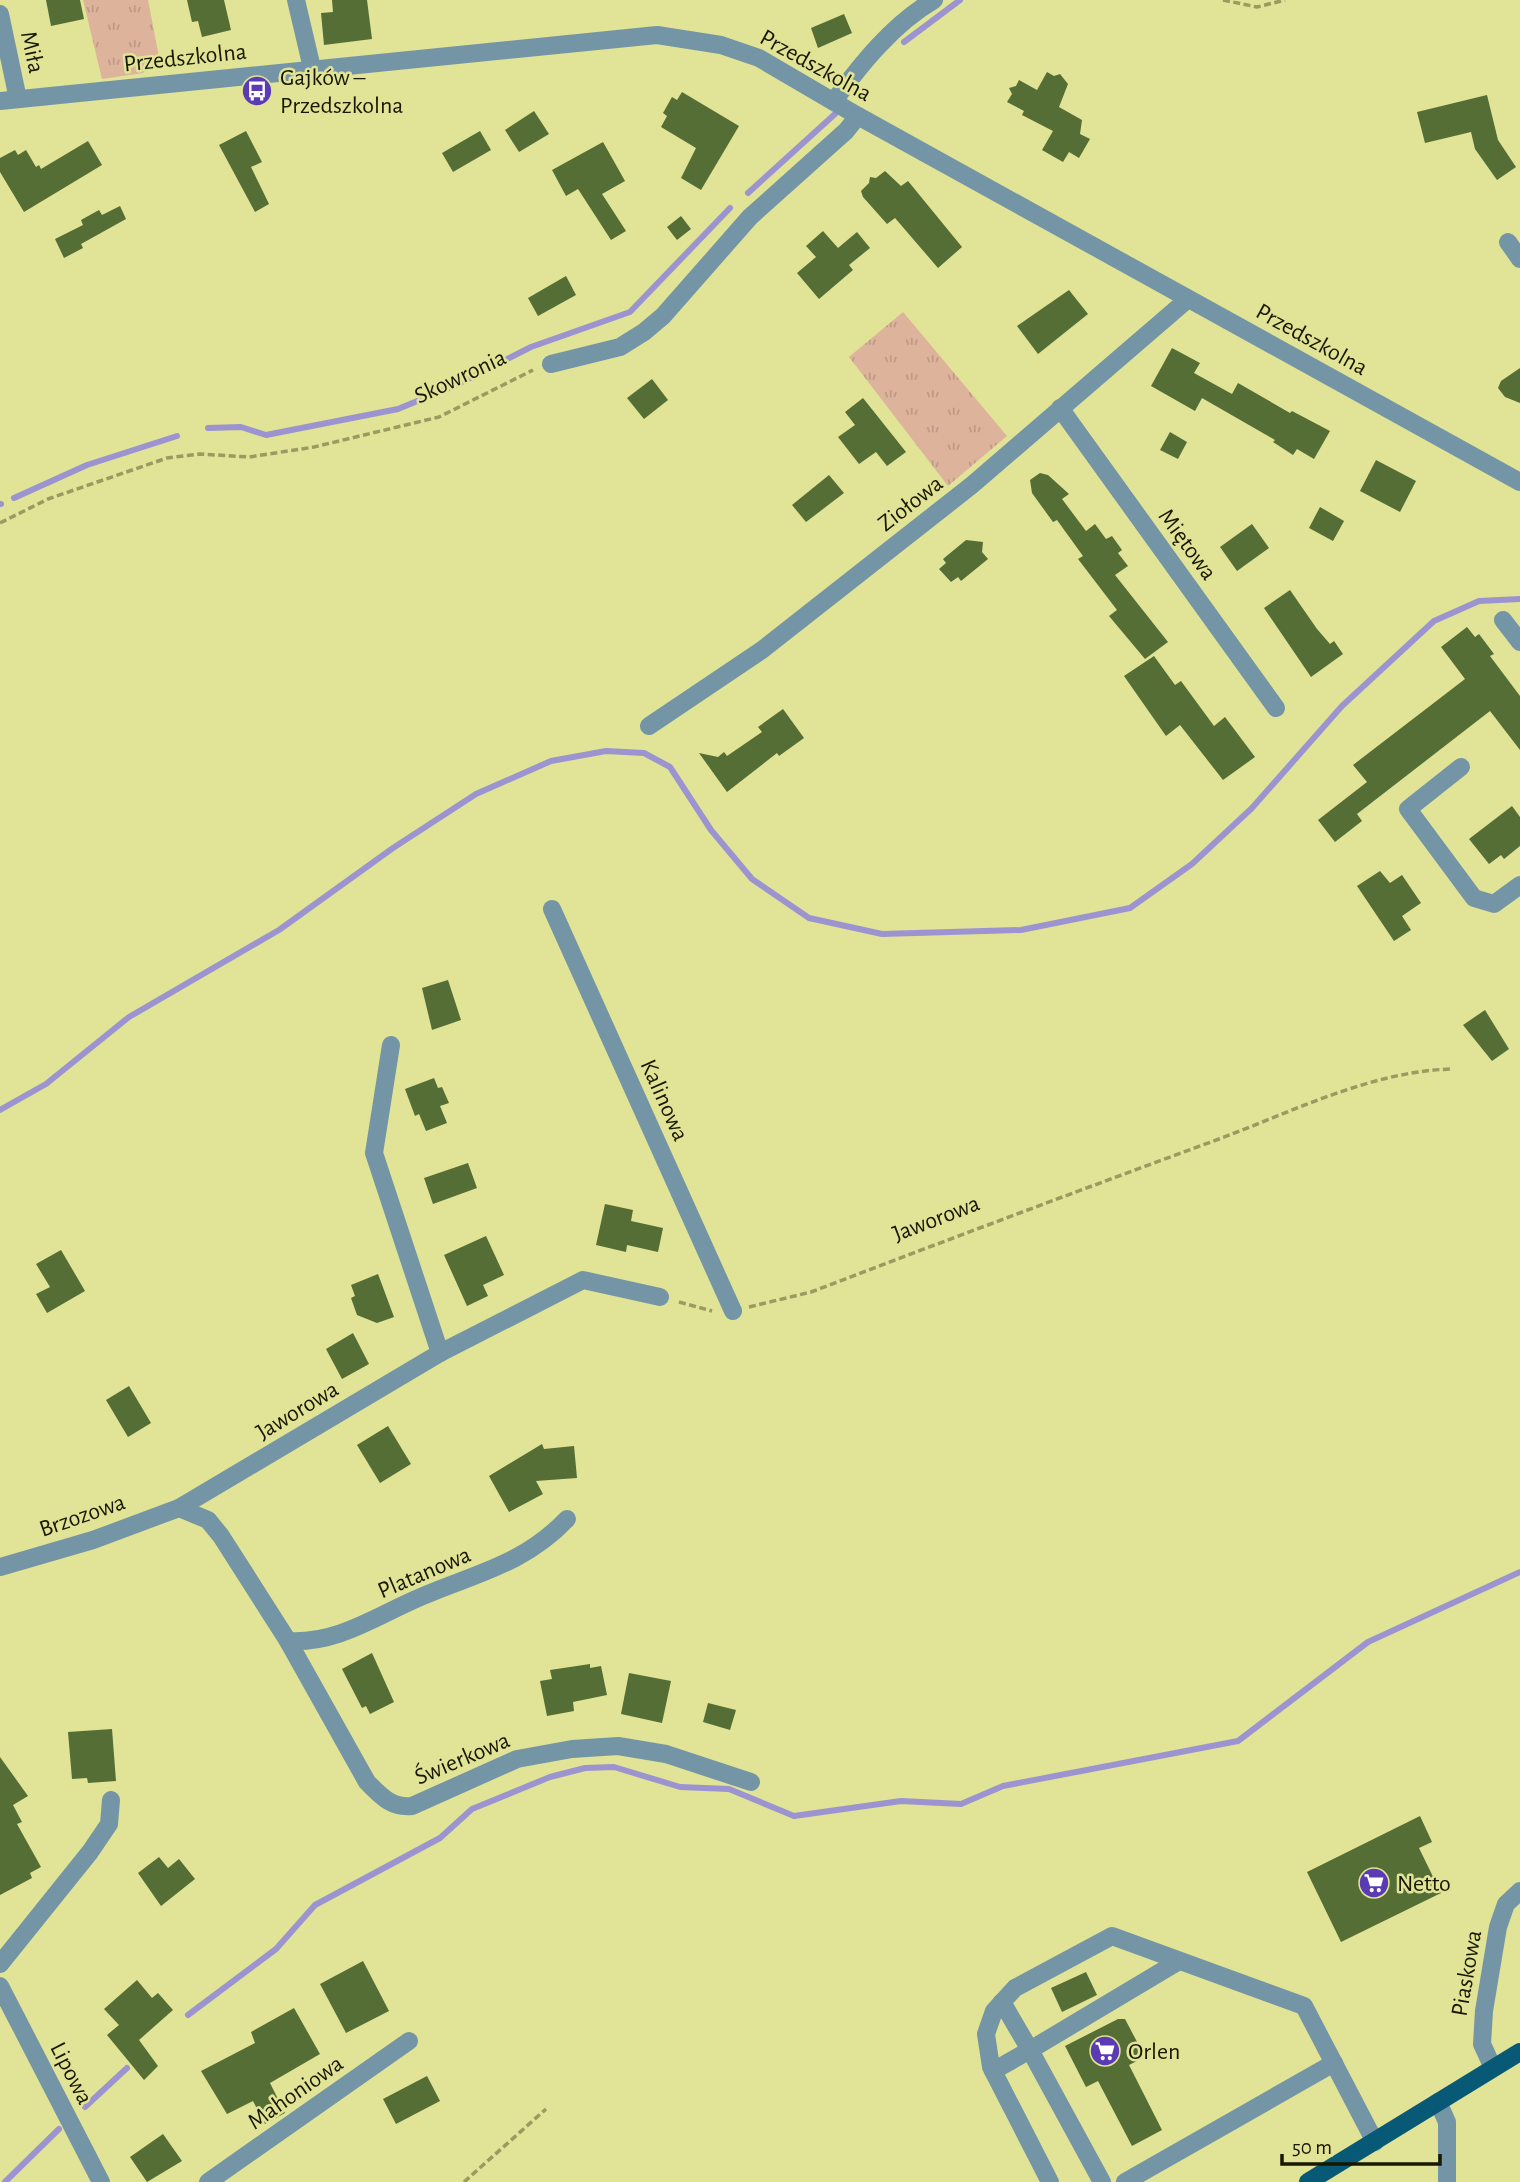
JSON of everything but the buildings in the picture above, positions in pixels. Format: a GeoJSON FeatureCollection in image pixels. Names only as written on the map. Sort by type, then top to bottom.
{"type":"FeatureCollection","features":[{"type":"Feature","properties":{"kind":"main road"},"geometry":{"type":"LineString","coordinates":[[1308,2182],[1520,2052]]}},
{"type":"Feature","properties":{"kind":"street"},"geometry":{"type":"LineString","coordinates":[[296,0],[312,68]]}},
{"type":"Feature","properties":{"kind":"street"},"geometry":{"type":"LineString","coordinates":[[834,101],[889,36],[914,12],[934,0]]}},
{"type":"Feature","properties":{"kind":"street","name":"Miła"},"geometry":{"type":"LineString","coordinates":[[0,14],[9,100]]}},
{"type":"Feature","properties":{"kind":"street","name":"Przedszkolna"},"geometry":{"type":"LineString","coordinates":[[9,100],[657,35],[721,45],[783,71],[858,116],[1520,482]]}},
{"type":"Feature","properties":{"kind":"street"},"geometry":{"type":"LineString","coordinates":[[551,364],[620,347],[644,332],[663,316],[750,217],[846,131],[858,116]]}},
{"type":"Feature","properties":{"kind":"street"},"geometry":{"type":"LineString","coordinates":[[1508,242],[1520,259]]}},
{"type":"Feature","properties":{"kind":"street","name":"Ziołowa"},"geometry":{"type":"LineString","coordinates":[[649,726],[762,650],[972,485],[1188,299]]}},
{"type":"Feature","properties":{"kind":"street","name":"Miętowa"},"geometry":{"type":"LineString","coordinates":[[1060,408],[1276,708]]}},
{"type":"Feature","properties":{"kind":"street"},"geometry":{"type":"LineString","coordinates":[[1503,620],[1520,642]]}},
{"type":"Feature","properties":{"kind":"street"},"geometry":{"type":"LineString","coordinates":[[1461,767],[1408,809],[1474,898],[1494,904],[1520,885]]}},
{"type":"Feature","properties":{"kind":"street","name":"Kalinowa"},"geometry":{"type":"LineString","coordinates":[[552,909],[733,1311]]}},
{"type":"Feature","properties":{"kind":"street"},"geometry":{"type":"LineString","coordinates":[[391,1045],[374,1153],[440,1353]]}},
{"type":"Feature","properties":{"kind":"street","name":"Jaworowa"},"geometry":{"type":"LineString","coordinates":[[179,1508],[440,1353],[583,1280],[660,1297]]}},
{"type":"Feature","properties":{"kind":"street","name":"Brzozowa"},"geometry":{"type":"LineString","coordinates":[[0,1567],[93,1540],[179,1508]]}},
{"type":"Feature","properties":{"kind":"street","name":"Świerkowa"},"geometry":{"type":"LineString","coordinates":[[179,1508],[208,1520],[288,1641],[367,1782],[386,1801],[401,1807],[437,1797],[517,1759],[572,1749],[618,1746],[666,1754],[751,1782]]}},
{"type":"Feature","properties":{"kind":"street","name":"Platanowa"},"geometry":{"type":"LineString","coordinates":[[288,1641],[321,1641],[341,1635],[422,1596],[508,1564],[537,1547],[567,1519]]}},
{"type":"Feature","properties":{"kind":"street"},"geometry":{"type":"LineString","coordinates":[[0,1964],[90,1852],[109,1824],[111,1800]]}},
{"type":"Feature","properties":{"kind":"street","name":"Piaskowa"},"geometry":{"type":"LineString","coordinates":[[1493,2068],[1481,2035],[1486,1998],[1498,1927],[1506,1904],[1520,1891]]}},
{"type":"Feature","properties":{"kind":"street"},"geometry":{"type":"LineString","coordinates":[[1050,2182],[993,2071],[986,2035],[994,2011],[1015,1988],[1112,1936],[1304,2006],[1375,2142]]}},
{"type":"Feature","properties":{"kind":"street"},"geometry":{"type":"LineString","coordinates":[[993,2071],[1179,1961]]}},
{"type":"Feature","properties":{"kind":"street","name":"Lipowa"},"geometry":{"type":"LineString","coordinates":[[0,1986],[101,2182]]}},
{"type":"Feature","properties":{"kind":"street"},"geometry":{"type":"LineString","coordinates":[[1002,2002],[1102,2182]]}},
{"type":"Feature","properties":{"kind":"street","name":"Mahoniowa"},"geometry":{"type":"LineString","coordinates":[[208,2182],[409,2041]]}},
{"type":"Feature","properties":{"kind":"street"},"geometry":{"type":"LineString","coordinates":[[1125,2182],[1334,2063]]}},
{"type":"Feature","properties":{"kind":"street"},"geometry":{"type":"LineString","coordinates":[[1438,2102],[1447,2122],[1446,2181]]}},
{"type":"Feature","properties":{"kind":"path"},"geometry":{"type":"LineString","coordinates":[[1225,1],[1257,6],[1285,0]]}},
{"type":"Feature","properties":{"kind":"path","name":"Skowronia"},"geometry":{"type":"LineString","coordinates":[[0,523],[48,499],[167,458],[200,454],[249,457],[314,447],[439,417],[511,379],[551,364]]}},
{"type":"Feature","properties":{"kind":"path","name":"Jaworowa"},"geometry":{"type":"LineString","coordinates":[[660,1297],[721,1314],[811,1292],[1280,1115],[1417,1070],[1452,1069]]}},
{"type":"Feature","properties":{"kind":"path"},"geometry":{"type":"LineString","coordinates":[[464,2182],[547,2109]]}},
{"type":"Feature","properties":{"kind":"green space"},"geometry":{"type":"Polygon","coordinates":[[[83,0],[148,0],[159,57],[143,73],[102,79],[83,0]]]}},
{"type":"Feature","properties":{"kind":"green space"},"geometry":{"type":"Polygon","coordinates":[[[903,312],[1007,436],[948,486],[849,357],[903,312]]]}},
{"type":"Feature","properties":{"kind":"waterway"},"geometry":{"type":"LineString","coordinates":[[904,42],[960,0]]}},
{"type":"Feature","properties":{"kind":"waterway"},"geometry":{"type":"LineString","coordinates":[[748,193],[835,114]]}},
{"type":"Feature","properties":{"kind":"waterway"},"geometry":{"type":"LineString","coordinates":[[208,428],[241,427],[266,435],[398,409],[456,385],[531,347],[630,312],[730,208]]}},
{"type":"Feature","properties":{"kind":"waterway"},"geometry":{"type":"LineString","coordinates":[[14,498],[87,465],[177,436]]}},
{"type":"Feature","properties":{"kind":"waterway"},"geometry":{"type":"LineString","coordinates":[[0,1110],[46,1084],[129,1017],[279,930],[393,848],[476,794],[551,761],[606,751],[644,753],[670,767],[711,830],[752,879],[809,918],[882,934],[1021,930],[1130,908],[1192,864],[1252,808],[1342,706],[1434,621],[1479,601],[1520,599]]}},
{"type":"Feature","properties":{"kind":"waterway"},"geometry":{"type":"LineString","coordinates":[[188,2015],[276,1949],[315,1905],[440,1838],[472,1809],[550,1777],[585,1768],[614,1767],[680,1787],[729,1789],[794,1816],[901,1801],[961,1804],[1003,1786],[1238,1741],[1368,1642],[1520,1572]]}},
{"type":"Feature","properties":{"kind":"waterway"},"geometry":{"type":"LineString","coordinates":[[85,2107],[127,2068]]}},
{"type":"Feature","properties":{"kind":"waterway"},"geometry":{"type":"LineString","coordinates":[[5,2182],[59,2129]]}},
{"type":"Feature","properties":{"kind":"place","name":"Gajków – Przedszkolna"},"geometry":{"type":"Point","coordinates":[257,91]}},
{"type":"Feature","properties":{"kind":"place","name":"Netto"},"geometry":{"type":"Point","coordinates":[1374,1883]}},
{"type":"Feature","properties":{"kind":"place","name":"Orlen"},"geometry":{"type":"Point","coordinates":[1105,2051]}}]}
